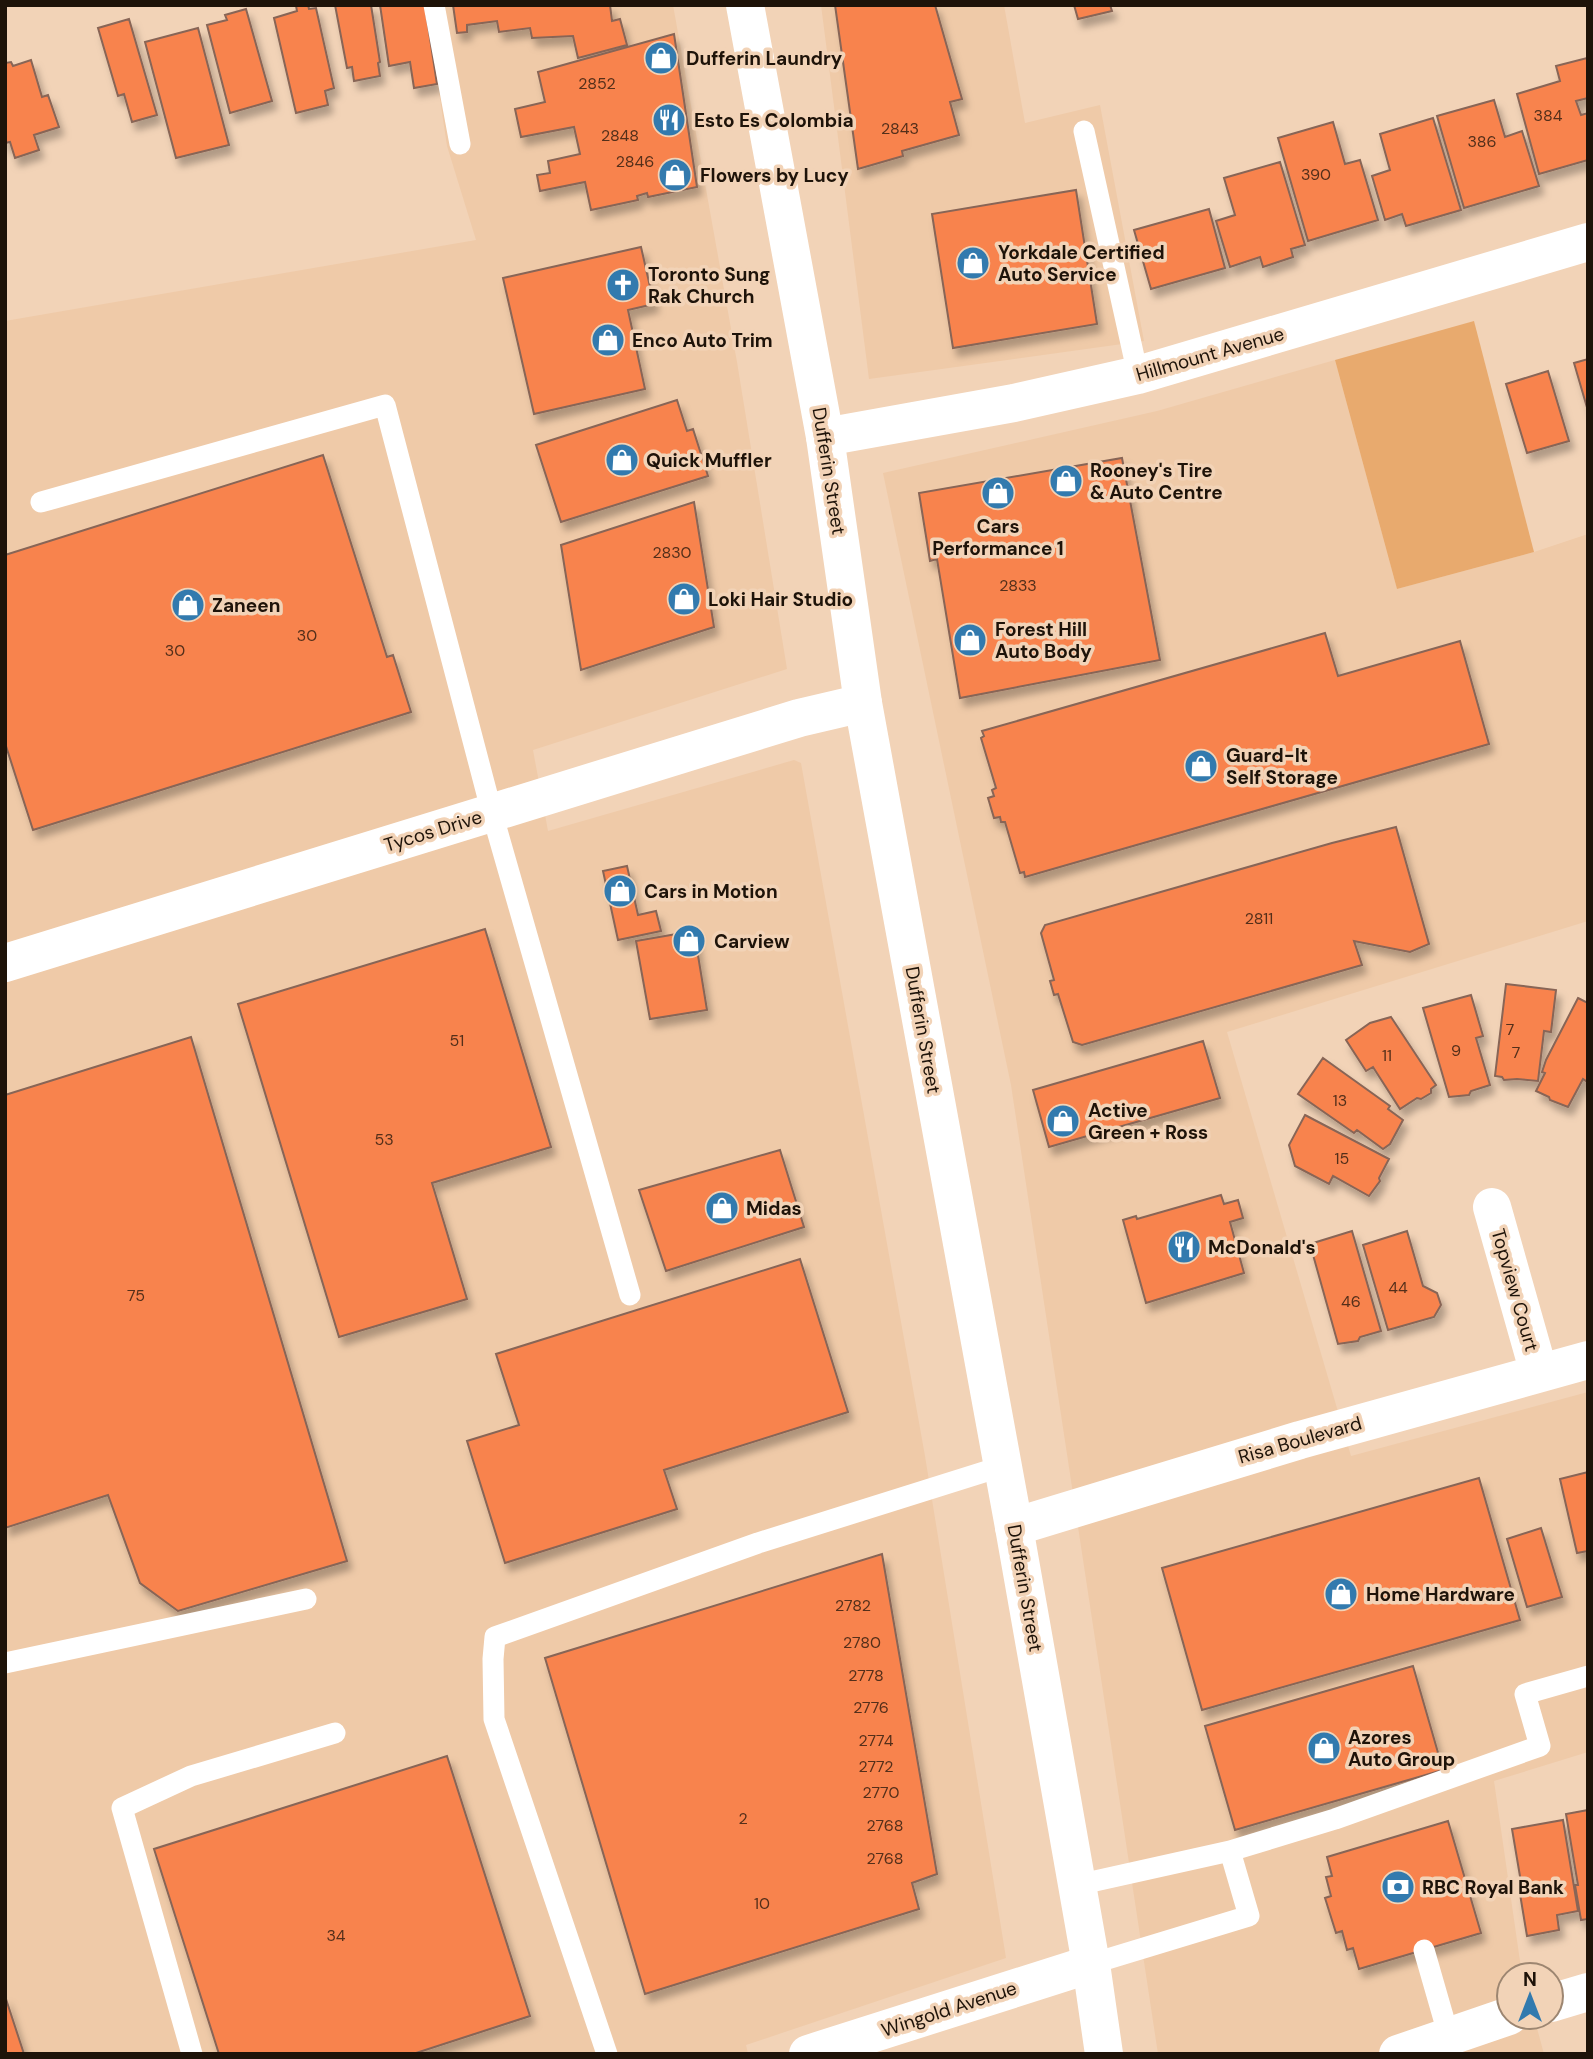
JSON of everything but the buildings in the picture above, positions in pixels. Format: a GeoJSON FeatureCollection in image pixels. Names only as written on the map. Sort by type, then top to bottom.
{"type":"FeatureCollection","features":[{"type":"Feature","properties":{"kind":"street","name":"Dufferin Street"},"geometry":{"type":"LineString","coordinates":[[745,5],[825,438],[863,703],[1014,1527],[1091,1964],[1104,2054]]}},
{"type":"Feature","properties":{"kind":"street","name":"Hillmount Avenue"},"geometry":{"type":"LineString","coordinates":[[825,438],[1014,403],[1138,376],[1588,242]]}},
{"type":"Feature","properties":{"kind":"street","name":"Tycos Drive"},"geometry":{"type":"LineString","coordinates":[[5,963],[799,718],[863,703]]}},
{"type":"Feature","properties":{"kind":"street","name":"Topview Court"},"geometry":{"type":"LineString","coordinates":[[1492,1207],[1539,1373]]}},
{"type":"Feature","properties":{"kind":"street","name":"Risa Boulevard"},"geometry":{"type":"LineString","coordinates":[[1014,1527],[1300,1440],[1588,1360]]}},
{"type":"Feature","properties":{"kind":"street","name":"Wingold Avenue"},"geometry":{"type":"LineString","coordinates":[[808,2054],[1091,1964]]}},
{"type":"Feature","properties":{"kind":"street"},"geometry":{"type":"LineString","coordinates":[[1565,1999],[1588,1992]]}},
{"type":"Feature","properties":{"kind":"street"},"geometry":{"type":"LineString","coordinates":[[1398,2054],[1495,2021]]}},
{"type":"Feature","properties":{"kind":"lane"},"geometry":{"type":"LineString","coordinates":[[434,5],[460,144]]}},
{"type":"Feature","properties":{"kind":"lane"},"geometry":{"type":"LineString","coordinates":[[1084,131],[1138,376]]}},
{"type":"Feature","properties":{"kind":"lane"},"geometry":{"type":"LineString","coordinates":[[41,502],[385,405],[492,813],[630,1295]]}},
{"type":"Feature","properties":{"kind":"lane"},"geometry":{"type":"LineString","coordinates":[[607,2054],[494,1719],[495,1637],[758,1543],[1003,1466]]}},
{"type":"Feature","properties":{"kind":"lane"},"geometry":{"type":"LineString","coordinates":[[5,1663],[306,1600]]}},
{"type":"Feature","properties":{"kind":"lane"},"geometry":{"type":"LineString","coordinates":[[1077,1885],[1230,1851],[1335,1819],[1541,1746],[1525,1694],[1588,1676]]}},
{"type":"Feature","properties":{"kind":"lane"},"geometry":{"type":"LineString","coordinates":[[192,2054],[122,1808],[191,1776],[335,1733]]}},
{"type":"Feature","properties":{"kind":"lane"},"geometry":{"type":"LineString","coordinates":[[1091,1964],[1249,1916],[1230,1851]]}},
{"type":"Feature","properties":{"kind":"lane"},"geometry":{"type":"LineString","coordinates":[[1424,1950],[1449,2037]]}},
{"type":"Feature","properties":{"kind":"shaded area"},"geometry":{"type":"Polygon","coordinates":[[[426,5],[673,5],[737,362],[787,669],[533,750],[548,831],[794,760],[801,763],[925,1456],[1006,1958],[746,2045],[748,2054],[5,2054],[5,321],[476,240],[447,146],[426,5]]]}},
{"type":"Feature","properties":{"kind":"shaded area"},"geometry":{"type":"Polygon","coordinates":[[[821,5],[1004,5],[1025,123],[1100,105],[1144,341],[869,379],[821,5]]]}},
{"type":"Feature","properties":{"kind":"shaded area"},"geometry":{"type":"Polygon","coordinates":[[[1474,321],[1534,552],[1397,589],[1335,360],[1474,321]]]}},
{"type":"Feature","properties":{"kind":"shaded area"},"geometry":{"type":"Polygon","coordinates":[[[1335,360],[1397,589],[1534,552],[1588,534],[1588,921],[1227,1032],[1351,1456],[1588,1392],[1588,1752],[1494,1781],[1520,1961],[1495,1961],[1495,2031],[1538,2031],[1544,2054],[1158,2054],[1011,1085],[883,473],[1157,411],[1335,360]]]}},
{"type":"Feature","properties":{"kind":"place","name":"Dufferin Laundry"},"geometry":{"type":"Point","coordinates":[661,58]}},
{"type":"Feature","properties":{"kind":"place","name":"Esto Es Colombia"},"geometry":{"type":"Point","coordinates":[669,120]}},
{"type":"Feature","properties":{"kind":"place","name":"Flowers by Lucy"},"geometry":{"type":"Point","coordinates":[675,175]}},
{"type":"Feature","properties":{"kind":"place","name":"Yorkdale Certified Auto Service"},"geometry":{"type":"Point","coordinates":[973,263]}},
{"type":"Feature","properties":{"kind":"place","name":"Toronto Sung Rak Church"},"geometry":{"type":"Point","coordinates":[623,285]}},
{"type":"Feature","properties":{"kind":"place","name":"Enco Auto Trim"},"geometry":{"type":"Point","coordinates":[608,340]}},
{"type":"Feature","properties":{"kind":"place","name":"Quick Muffler"},"geometry":{"type":"Point","coordinates":[622,460]}},
{"type":"Feature","properties":{"kind":"place","name":"Rooney's Tire & Auto Centre"},"geometry":{"type":"Point","coordinates":[1066,481]}},
{"type":"Feature","properties":{"kind":"place","name":"Cars Performance 1"},"geometry":{"type":"Point","coordinates":[998,493]}},
{"type":"Feature","properties":{"kind":"place","name":"Loki Hair Studio"},"geometry":{"type":"Point","coordinates":[684,599]}},
{"type":"Feature","properties":{"kind":"place","name":"Zaneen"},"geometry":{"type":"Point","coordinates":[188,605]}},
{"type":"Feature","properties":{"kind":"place","name":"Forest Hill Auto Body"},"geometry":{"type":"Point","coordinates":[970,640]}},
{"type":"Feature","properties":{"kind":"place","name":"Guard-It Self Storage"},"geometry":{"type":"Point","coordinates":[1201,766]}},
{"type":"Feature","properties":{"kind":"place","name":"Cars in Motion"},"geometry":{"type":"Point","coordinates":[620,891]}},
{"type":"Feature","properties":{"kind":"place","name":"Carview"},"geometry":{"type":"Point","coordinates":[689,941]}},
{"type":"Feature","properties":{"kind":"place","name":"Active Green + Ross"},"geometry":{"type":"Point","coordinates":[1063,1121]}},
{"type":"Feature","properties":{"kind":"place","name":"Midas"},"geometry":{"type":"Point","coordinates":[722,1208]}},
{"type":"Feature","properties":{"kind":"place","name":"McDonald's"},"geometry":{"type":"Point","coordinates":[1184,1247]}},
{"type":"Feature","properties":{"kind":"place","name":"Home Hardware"},"geometry":{"type":"Point","coordinates":[1341,1594]}},
{"type":"Feature","properties":{"kind":"place","name":"Azores Auto Group"},"geometry":{"type":"Point","coordinates":[1324,1748]}},
{"type":"Feature","properties":{"kind":"place","name":"RBC Royal Bank"},"geometry":{"type":"Point","coordinates":[1398,1887]}}]}
